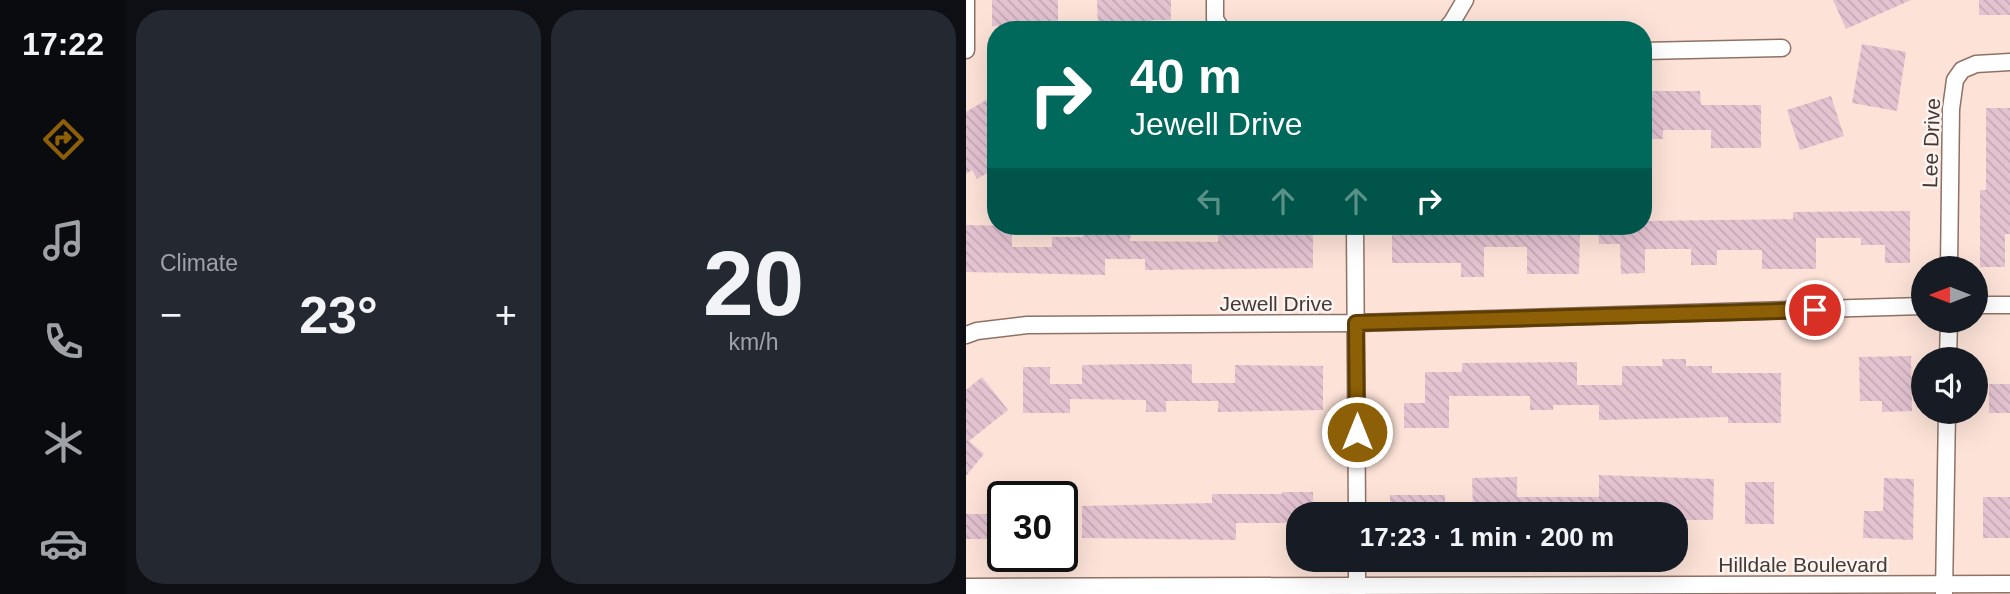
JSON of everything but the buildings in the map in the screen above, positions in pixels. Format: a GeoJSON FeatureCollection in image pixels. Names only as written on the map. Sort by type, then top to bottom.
{"type":"FeatureCollection","features":[{"type":"Feature","properties":{"kind":"street"},"geometry":{"type":"LineString","coordinates":[[966,0],[966,50]]}},
{"type":"Feature","properties":{"kind":"street"},"geometry":{"type":"LineString","coordinates":[[1215,0],[1217,21]]}},
{"type":"Feature","properties":{"kind":"street"},"geometry":{"type":"LineString","coordinates":[[1456,21],[1465,0]]}},
{"type":"Feature","properties":{"kind":"street"},"geometry":{"type":"LineString","coordinates":[[1652,51],[1782,48]]}},
{"type":"Feature","properties":{"kind":"street","name":"Lee Drive"},"geometry":{"type":"LineString","coordinates":[[1950,256],[1951,109],[1955,80],[1962,71],[1976,64],[2010,62]]}},
{"type":"Feature","properties":{"kind":"street"},"geometry":{"type":"LineString","coordinates":[[1355,235],[1357,502]]}},
{"type":"Feature","properties":{"kind":"street"},"geometry":{"type":"LineString","coordinates":[[1988,305],[2010,305]]}},
{"type":"Feature","properties":{"kind":"street","name":"Jewell Drive"},"geometry":{"type":"LineString","coordinates":[[966,335],[977,331],[1027,325],[1356,323],[1911,306]]}},
{"type":"Feature","properties":{"kind":"street"},"geometry":{"type":"LineString","coordinates":[[1944,589],[1947,424]]}},
{"type":"Feature","properties":{"kind":"street"},"geometry":{"type":"LineString","coordinates":[[1357,572],[1357,591]]}},
{"type":"Feature","properties":{"kind":"street","name":"Hilldale Boulevard"},"geometry":{"type":"LineString","coordinates":[[966,587],[1357,591],[1944,589],[2010,584]]}},
{"type":"Feature","properties":{"kind":"route"},"geometry":{"type":"LineString","coordinates":[[1357,432],[1356,323],[1815,310]]}}]}
